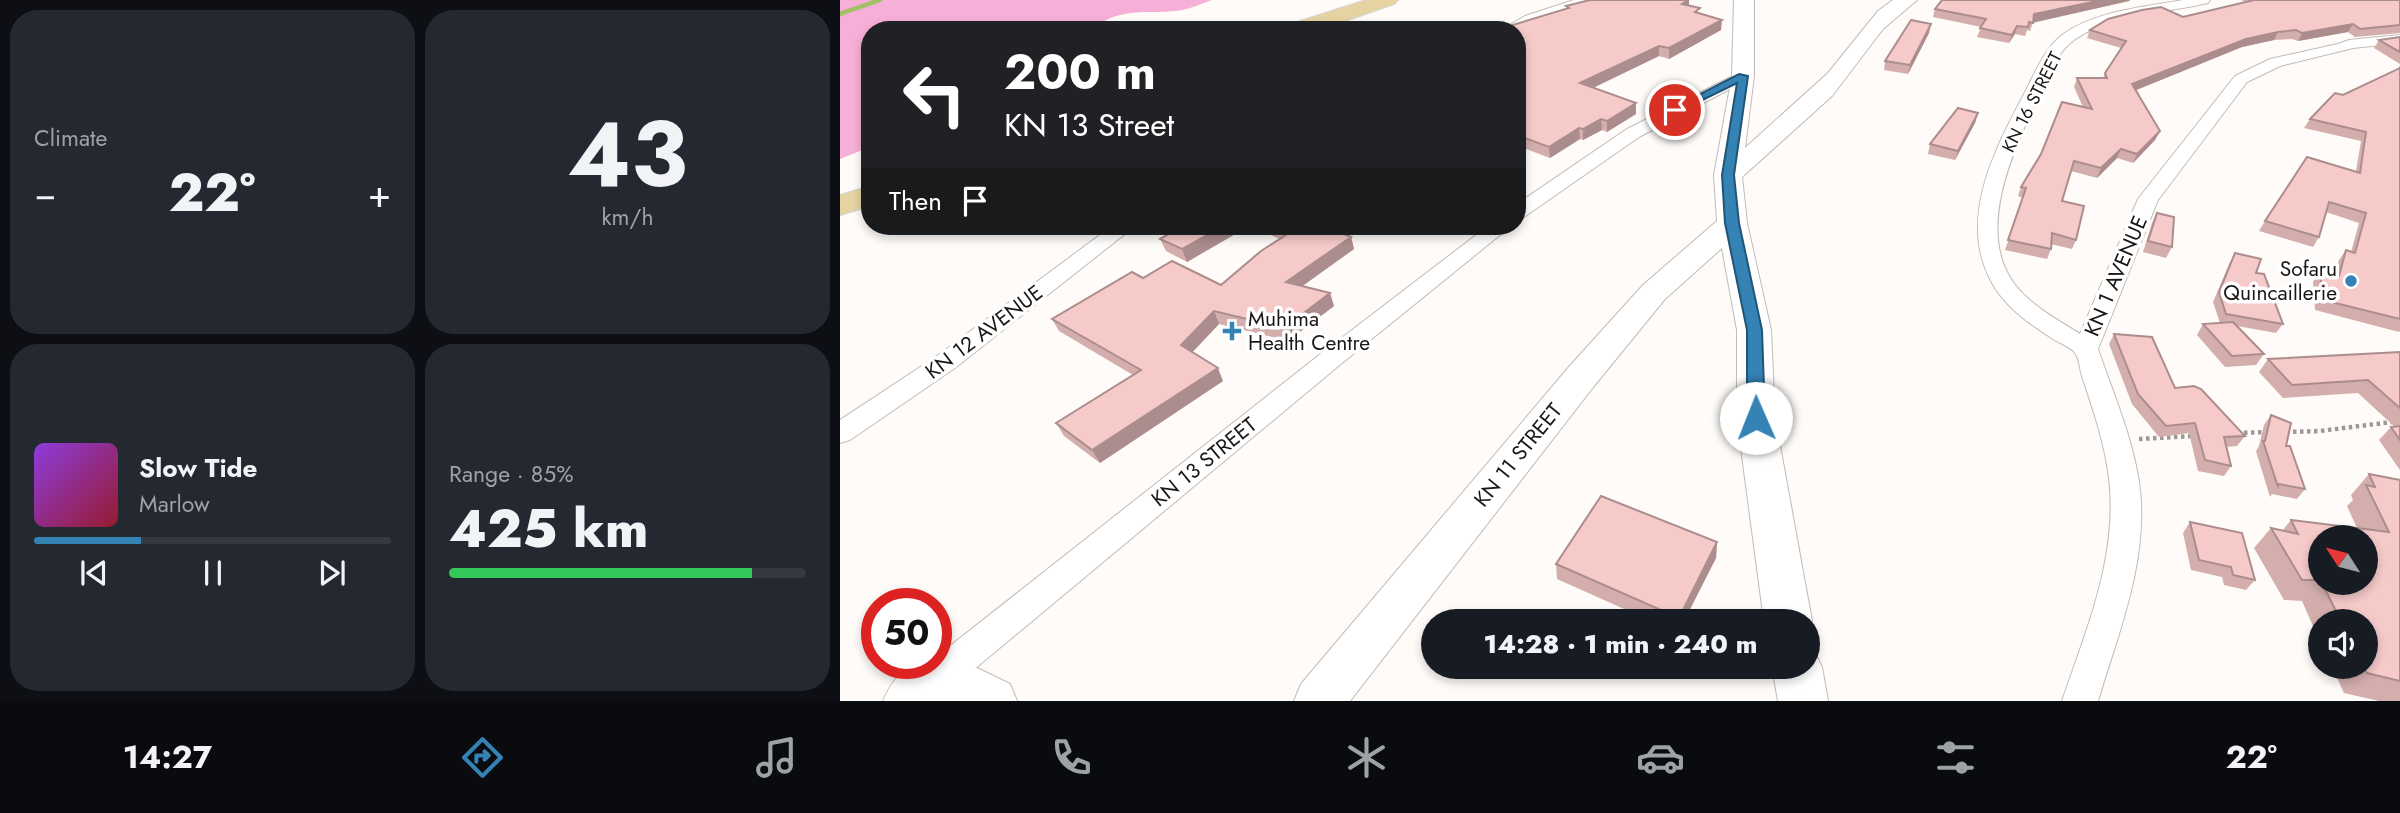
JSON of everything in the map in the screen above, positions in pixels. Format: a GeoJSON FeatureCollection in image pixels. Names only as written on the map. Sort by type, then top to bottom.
{"type":"FeatureCollection","features":[{"type":"Feature","properties":{"kind":"main road"},"geometry":{"type":"LineString","coordinates":[[1323,21],[1387,0]]}},
{"type":"Feature","properties":{"kind":"main road"},"geometry":{"type":"LineString","coordinates":[[840,206],[861,198]]}},
{"type":"Feature","properties":{"kind":"street"},"geometry":{"type":"LineString","coordinates":[[1526,21],[1588,0]]}},
{"type":"Feature","properties":{"kind":"street"},"geometry":{"type":"LineString","coordinates":[[1744,0],[1743,76],[1728,175],[1732,223],[1754,330],[1756,418],[1786,609]]}},
{"type":"Feature","properties":{"kind":"street"},"geometry":{"type":"LineString","coordinates":[[1728,175],[1810,104],[1838,76],[1882,16],[1907,0]]}},
{"type":"Feature","properties":{"kind":"street","name":"KN 16 STREET"},"geometry":{"type":"LineString","coordinates":[[2086,349],[2032,313],[2001,280],[1990,254],[1988,230],[1994,186],[2010,138],[2048,62],[2066,39],[2102,23],[2203,0]]}},
{"type":"Feature","properties":{"kind":"street","name":"KN 1 AVENUE"},"geometry":{"type":"LineString","coordinates":[[2080,701],[2120,570],[2126,503],[2114,438],[2086,349],[2148,199],[2241,79],[2275,62],[2343,48],[2349,44],[2400,39]]}},
{"type":"Feature","properties":{"kind":"street"},"geometry":{"type":"LineString","coordinates":[[2343,48],[2400,54]]}},
{"type":"Feature","properties":{"kind":"street"},"geometry":{"type":"LineString","coordinates":[[1526,207],[1633,133],[1743,76]]}},
{"type":"Feature","properties":{"kind":"street","name":"KN 11 STREET"},"geometry":{"type":"LineString","coordinates":[[1319,701],[1581,377],[1654,292],[1732,223]]}},
{"type":"Feature","properties":{"kind":"street","name":"KN 12 AVENUE"},"geometry":{"type":"LineString","coordinates":[[840,433],[946,362],[1113,235]]}},
{"type":"Feature","properties":{"kind":"street","name":"KN 13 STREET"},"geometry":{"type":"LineString","coordinates":[[925,687],[1327,362],[1489,235]]}},
{"type":"Feature","properties":{"kind":"street"},"geometry":{"type":"LineString","coordinates":[[1799,679],[1803,701]]}},
{"type":"Feature","properties":{"kind":"street"},"geometry":{"type":"LineString","coordinates":[[925,687],[992,701]]}},
{"type":"Feature","properties":{"kind":"path"},"geometry":{"type":"LineString","coordinates":[[2231,433],[2320,431],[2400,421]]}},
{"type":"Feature","properties":{"kind":"path"},"geometry":{"type":"LineString","coordinates":[[2114,438],[2196,436]]}},
{"type":"Feature","properties":{"kind":"shaded area"},"geometry":{"type":"Polygon","coordinates":[[[840,0],[1212,0],[1180,10],[1131,13],[1105,21],[861,21],[861,151],[840,159],[840,0]]]}},
{"type":"Feature","properties":{"kind":"building"},"geometry":{"type":"Polygon","coordinates":[[[1590,0],[1688,0],[1682,4],[1700,8],[1695,12],[1722,20],[1669,48],[1659,46],[1580,83],[1636,103],[1607,121],[1601,119],[1583,129],[1579,128],[1549,147],[1526,138],[1526,21],[1569,8],[1566,6],[1590,0]]]}},
{"type":"Feature","properties":{"kind":"building"},"geometry":{"type":"Polygon","coordinates":[[[1942,0],[2102,0],[2034,14],[2033,23],[2029,22],[2028,27],[2017,26],[2012,35],[1980,28],[1986,19],[1935,9],[1942,0]]]}},
{"type":"Feature","properties":{"kind":"building"},"geometry":{"type":"Polygon","coordinates":[[[2254,0],[2400,0],[2400,25],[2360,29],[2353,24],[2302,33],[2296,30],[2278,32],[2246,39],[2132,84],[2160,131],[2137,154],[2121,149],[2101,168],[2074,161],[2062,201],[2084,206],[2076,240],[2052,233],[2051,249],[2008,240],[2026,188],[2021,187],[2041,154],[2062,102],[2092,109],[2077,78],[2107,78],[2105,73],[2126,41],[2090,30],[2108,19],[2142,10],[2161,7],[2183,17],[2254,0]]]}},
{"type":"Feature","properties":{"kind":"building"},"geometry":{"type":"Polygon","coordinates":[[[1911,20],[1931,24],[1910,65],[1885,61],[1911,20]]]}},
{"type":"Feature","properties":{"kind":"building"},"geometry":{"type":"Polygon","coordinates":[[[2400,37],[2400,52],[2379,40],[2400,37]]]}},
{"type":"Feature","properties":{"kind":"building"},"geometry":{"type":"Polygon","coordinates":[[[2400,68],[2400,319],[2323,300],[2320,272],[2339,276],[2346,250],[2355,253],[2366,213],[2329,202],[2319,237],[2265,221],[2307,157],[2360,173],[2366,132],[2310,119],[2335,93],[2343,95],[2400,68]]]}},
{"type":"Feature","properties":{"kind":"building"},"geometry":{"type":"Polygon","coordinates":[[[1958,108],[1978,113],[1958,151],[1930,144],[1958,108]]]}},
{"type":"Feature","properties":{"kind":"building"},"geometry":{"type":"Polygon","coordinates":[[[2157,213],[2174,217],[2172,247],[2148,241],[2157,213]]]}},
{"type":"Feature","properties":{"kind":"building"},"geometry":{"type":"Polygon","coordinates":[[[1167,235],[1207,235],[1182,249],[1160,239],[1167,235]]]}},
{"type":"Feature","properties":{"kind":"building"},"geometry":{"type":"Polygon","coordinates":[[[1286,235],[1351,237],[1286,282],[1330,293],[1284,328],[1214,311],[1181,345],[1218,368],[1092,450],[1056,423],[1141,370],[1052,319],[1132,272],[1143,278],[1172,261],[1221,285],[1261,251],[1286,235]]]}},
{"type":"Feature","properties":{"kind":"building"},"geometry":{"type":"Polygon","coordinates":[[[2235,253],[2261,259],[2256,273],[2264,274],[2283,324],[2226,314],[2219,292],[2235,253]]]}},
{"type":"Feature","properties":{"kind":"building"},"geometry":{"type":"Polygon","coordinates":[[[2233,322],[2264,354],[2232,356],[2203,324],[2233,322]]]}},
{"type":"Feature","properties":{"kind":"building"},"geometry":{"type":"Polygon","coordinates":[[[2114,334],[2152,337],[2175,388],[2194,386],[2201,389],[2245,436],[2224,437],[2231,466],[2205,460],[2195,423],[2166,426],[2138,394],[2114,334]]]}},
{"type":"Feature","properties":{"kind":"building"},"geometry":{"type":"Polygon","coordinates":[[[2400,352],[2400,408],[2368,380],[2292,385],[2268,359],[2400,352]]]}},
{"type":"Feature","properties":{"kind":"building"},"geometry":{"type":"Polygon","coordinates":[[[2271,415],[2291,423],[2286,446],[2290,446],[2305,489],[2278,484],[2278,487],[2263,441],[2271,415]]]}},
{"type":"Feature","properties":{"kind":"building"},"geometry":{"type":"Polygon","coordinates":[[[2400,426],[2400,440],[2391,427],[2400,426]]]}},
{"type":"Feature","properties":{"kind":"building"},"geometry":{"type":"Polygon","coordinates":[[[2369,474],[2400,480],[2400,681],[2378,676],[2378,609],[2335,609],[2328,595],[2378,595],[2378,531],[2389,532],[2366,485],[2375,487],[2369,474]]]}},
{"type":"Feature","properties":{"kind":"building"},"geometry":{"type":"Polygon","coordinates":[[[1601,496],[1717,542],[1684,609],[1658,609],[1556,564],[1601,496]]]}},
{"type":"Feature","properties":{"kind":"building"},"geometry":{"type":"Polygon","coordinates":[[[2291,520],[2332,525],[2308,525],[2308,580],[2302,580],[2271,528],[2298,534],[2291,520]]]}},
{"type":"Feature","properties":{"kind":"building"},"geometry":{"type":"Polygon","coordinates":[[[2190,522],[2242,533],[2255,580],[2233,575],[2231,567],[2199,560],[2190,522]]]}},
{"type":"Feature","properties":{"kind":"waterway"},"geometry":{"type":"LineString","coordinates":[[840,14],[880,0]]}},
{"type":"Feature","properties":{"kind":"place","name":"Sofaru Quincaillerie"},"geometry":{"type":"Point","coordinates":[2351,281]}},
{"type":"Feature","properties":{"kind":"place","name":"Muhima Health Centre"},"geometry":{"type":"Point","coordinates":[1232,331]}},
{"type":"Feature","properties":{"kind":"route"},"geometry":{"type":"LineString","coordinates":[[1675,110],[1743,76],[1728,175],[1732,223],[1754,330],[1756,418]]}}]}
